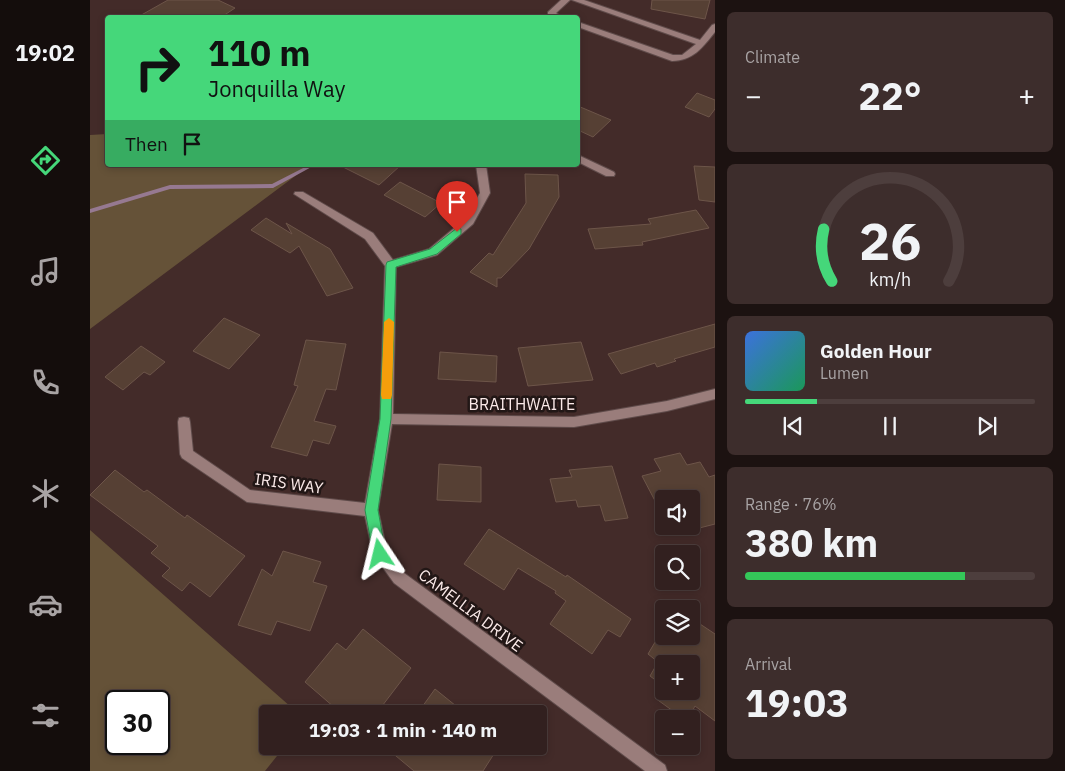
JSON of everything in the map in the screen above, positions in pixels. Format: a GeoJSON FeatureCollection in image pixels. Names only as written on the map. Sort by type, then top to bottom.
{"type":"FeatureCollection","features":[{"type":"Feature","properties":{"kind":"street"},"geometry":{"type":"LineString","coordinates":[[553,15],[551,14],[566,0]]}},
{"type":"Feature","properties":{"kind":"street"},"geometry":{"type":"LineString","coordinates":[[576,0],[701,43]]}},
{"type":"Feature","properties":{"kind":"street"},"geometry":{"type":"LineString","coordinates":[[580,25],[672,58],[682,59],[690,55],[715,27]]}},
{"type":"Feature","properties":{"kind":"street"},"geometry":{"type":"LineString","coordinates":[[580,159],[610,174]]}},
{"type":"Feature","properties":{"kind":"street"},"geometry":{"type":"LineString","coordinates":[[299,194],[369,236],[391,265],[433,252],[469,222],[484,193],[481,167]]}},
{"type":"Feature","properties":{"kind":"street","name":"CAMELLIA DRIVE"},"geometry":{"type":"LineString","coordinates":[[391,265],[386,419],[372,510],[380,554],[399,578],[659,771]]}},
{"type":"Feature","properties":{"kind":"street","name":"BRAITHWAITE"},"geometry":{"type":"LineString","coordinates":[[386,419],[574,422],[667,406],[715,394]]}},
{"type":"Feature","properties":{"kind":"street","name":"IRIS WAY"},"geometry":{"type":"LineString","coordinates":[[184,422],[187,454],[247,496],[372,510]]}},
{"type":"Feature","properties":{"kind":"shaded area"},"geometry":{"type":"Polygon","coordinates":[[[105,134],[105,167],[307,167],[90,329],[90,135],[105,134]]]}},
{"type":"Feature","properties":{"kind":"shaded area"},"geometry":{"type":"Polygon","coordinates":[[[90,530],[289,705],[259,705],[259,755],[278,755],[265,771],[90,771],[90,530]]]}},
{"type":"Feature","properties":{"kind":"building"},"geometry":{"type":"Polygon","coordinates":[[[168,0],[218,0],[235,8],[224,15],[141,15],[168,0]]]}},
{"type":"Feature","properties":{"kind":"building"},"geometry":{"type":"Polygon","coordinates":[[[652,0],[710,0],[705,19],[651,9],[652,0]]]}},
{"type":"Feature","properties":{"kind":"building"},"geometry":{"type":"Polygon","coordinates":[[[697,93],[715,100],[715,109],[709,117],[685,107],[697,93]]]}},
{"type":"Feature","properties":{"kind":"building"},"geometry":{"type":"Polygon","coordinates":[[[580,107],[611,120],[593,137],[580,131],[580,107]]]}},
{"type":"Feature","properties":{"kind":"building"},"geometry":{"type":"Polygon","coordinates":[[[694,166],[715,167],[715,202],[699,200],[694,166]]]}},
{"type":"Feature","properties":{"kind":"building"},"geometry":{"type":"Polygon","coordinates":[[[343,167],[399,167],[379,185],[343,167]]]}},
{"type":"Feature","properties":{"kind":"building"},"geometry":{"type":"Polygon","coordinates":[[[525,174],[558,175],[559,197],[529,249],[501,278],[497,278],[497,287],[470,272],[489,253],[493,255],[526,203],[525,174]]]}},
{"type":"Feature","properties":{"kind":"building"},"geometry":{"type":"Polygon","coordinates":[[[400,182],[441,203],[425,217],[384,195],[400,182]]]}},
{"type":"Feature","properties":{"kind":"building"},"geometry":{"type":"Polygon","coordinates":[[[696,210],[709,228],[642,242],[643,245],[595,249],[588,229],[651,224],[648,219],[696,210]]]}},
{"type":"Feature","properties":{"kind":"building"},"geometry":{"type":"Polygon","coordinates":[[[266,218],[292,234],[286,223],[330,249],[353,288],[327,296],[299,246],[290,253],[251,230],[266,218]]]}},
{"type":"Feature","properties":{"kind":"building"},"geometry":{"type":"Polygon","coordinates":[[[224,318],[260,335],[229,369],[193,351],[224,318]]]}},
{"type":"Feature","properties":{"kind":"building"},"geometry":{"type":"Polygon","coordinates":[[[715,324],[715,347],[674,359],[676,361],[657,367],[655,363],[621,374],[608,354],[715,324]]]}},
{"type":"Feature","properties":{"kind":"building"},"geometry":{"type":"Polygon","coordinates":[[[306,340],[346,344],[336,390],[326,389],[314,421],[336,426],[329,444],[313,440],[307,456],[271,447],[298,386],[294,385],[306,340]]]}},
{"type":"Feature","properties":{"kind":"building"},"geometry":{"type":"Polygon","coordinates":[[[581,342],[593,380],[528,386],[518,348],[581,342]]]}},
{"type":"Feature","properties":{"kind":"building"},"geometry":{"type":"Polygon","coordinates":[[[141,346],[165,362],[150,375],[144,372],[123,390],[105,377],[141,346]]]}},
{"type":"Feature","properties":{"kind":"building"},"geometry":{"type":"Polygon","coordinates":[[[440,352],[497,356],[496,382],[438,379],[440,352]]]}},
{"type":"Feature","properties":{"kind":"building"},"geometry":{"type":"Polygon","coordinates":[[[680,453],[687,465],[700,462],[709,477],[715,475],[715,524],[700,528],[700,490],[655,490],[655,501],[642,476],[661,471],[654,459],[680,453]]]}},
{"type":"Feature","properties":{"kind":"building"},"geometry":{"type":"Polygon","coordinates":[[[439,464],[481,467],[481,502],[437,500],[439,464]]]}},
{"type":"Feature","properties":{"kind":"building"},"geometry":{"type":"Polygon","coordinates":[[[612,466],[628,518],[605,521],[600,505],[578,507],[576,500],[556,502],[550,479],[572,477],[569,470],[612,466]]]}},
{"type":"Feature","properties":{"kind":"building"},"geometry":{"type":"Polygon","coordinates":[[[115,470],[144,492],[147,490],[185,518],[187,515],[245,556],[210,597],[190,582],[182,591],[162,576],[170,568],[151,553],[158,546],[90,495],[115,470]]]}},
{"type":"Feature","properties":{"kind":"building"},"geometry":{"type":"Polygon","coordinates":[[[489,529],[566,577],[567,575],[631,619],[620,637],[608,630],[592,654],[550,624],[566,601],[555,593],[556,591],[518,568],[504,590],[464,564],[489,529]]]}},
{"type":"Feature","properties":{"kind":"building"},"geometry":{"type":"Polygon","coordinates":[[[283,551],[321,562],[313,582],[327,586],[310,631],[277,621],[271,635],[238,625],[262,569],[272,576],[283,551]]]}},
{"type":"Feature","properties":{"kind":"building"},"geometry":{"type":"Polygon","coordinates":[[[700,624],[715,634],[715,721],[695,706],[693,710],[672,710],[658,700],[700,700],[700,655],[655,655],[655,660],[648,654],[655,642],[655,645],[700,645],[700,624]]]}},
{"type":"Feature","properties":{"kind":"building"},"geometry":{"type":"Polygon","coordinates":[[[363,629],[411,668],[383,705],[332,705],[305,682],[337,643],[346,650],[363,629]]]}},
{"type":"Feature","properties":{"kind":"building"},"geometry":{"type":"Polygon","coordinates":[[[655,667],[655,680],[650,676],[655,667]]]}},
{"type":"Feature","properties":{"kind":"building"},"geometry":{"type":"Polygon","coordinates":[[[435,689],[455,705],[423,705],[435,689]]]}},
{"type":"Feature","properties":{"kind":"building"},"geometry":{"type":"Polygon","coordinates":[[[395,755],[493,755],[483,771],[414,771],[395,755]]]}},
{"type":"Feature","properties":{"kind":"waterway"},"geometry":{"type":"LineString","coordinates":[[90,211],[170,187],[273,186],[309,167]]}},
{"type":"Feature","properties":{"kind":"slow traffic"},"geometry":{"type":"LineString","coordinates":[[387,395],[389,322]]}},
{"type":"Feature","properties":{"kind":"route"},"geometry":{"type":"LineString","coordinates":[[380,554],[372,510],[386,419],[391,265],[433,252],[457,232]]}}]}
